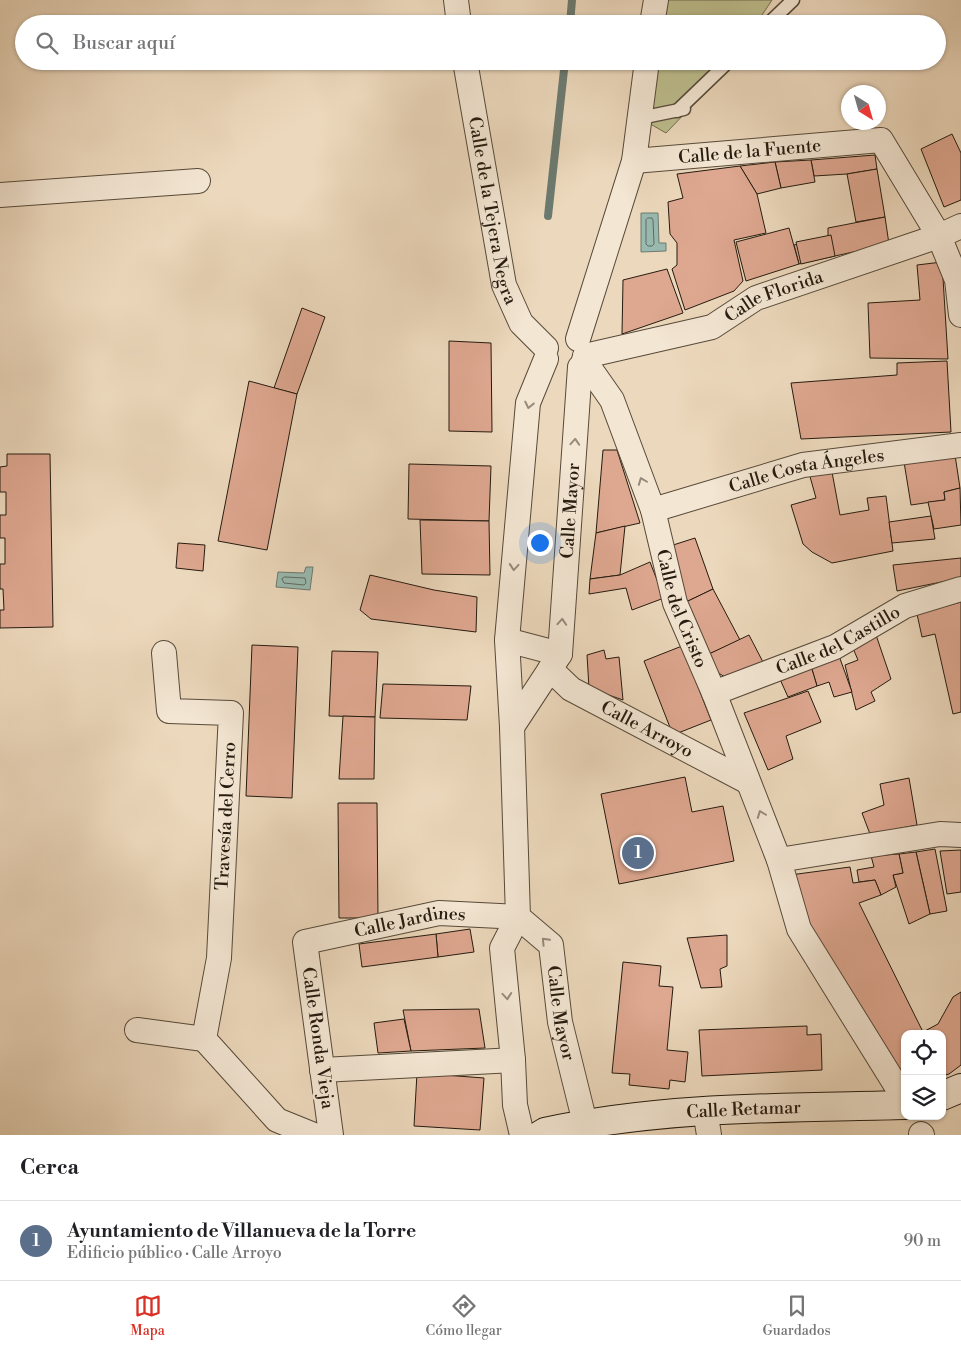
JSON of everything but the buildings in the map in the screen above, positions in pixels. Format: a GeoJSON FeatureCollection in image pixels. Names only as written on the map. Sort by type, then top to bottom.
{"type":"FeatureCollection","features":[{"type":"Feature","properties":{"kind":"street"},"geometry":{"type":"LineString","coordinates":[[456,0],[458,15]]}},
{"type":"Feature","properties":{"kind":"street"},"geometry":{"type":"LineString","coordinates":[[654,15],[656,0]]}},
{"type":"Feature","properties":{"kind":"street","name":"Calle de la Tejera Negra"},"geometry":{"type":"LineString","coordinates":[[467,70],[504,286],[521,323],[546,354]]}},
{"type":"Feature","properties":{"kind":"street","name":"Calle Mayor"},"geometry":{"type":"LineString","coordinates":[[512,727],[555,662],[582,356],[634,161],[645,70]]}},
{"type":"Feature","properties":{"kind":"street","name":"Calle de la Fuente"},"geometry":{"type":"LineString","coordinates":[[634,161],[881,140],[939,236],[957,280],[961,315]]}},
{"type":"Feature","properties":{"kind":"street"},"geometry":{"type":"LineString","coordinates":[[0,195],[198,181]]}},
{"type":"Feature","properties":{"kind":"street","name":"Calle Florida"},"geometry":{"type":"LineString","coordinates":[[582,356],[712,327],[756,298],[939,236],[961,226]]}},
{"type":"Feature","properties":{"kind":"street"},"geometry":{"type":"LineString","coordinates":[[522,1135],[515,1105],[513,1060],[502,948],[518,917],[512,727],[507,640],[528,404],[550,341],[560,335],[567,334],[582,356],[570,373],[563,374],[552,369],[546,354]]}},
{"type":"Feature","properties":{"kind":"street","name":"Calle del Cristo"},"geometry":{"type":"LineString","coordinates":[[582,356],[612,400],[654,510],[675,603],[714,694],[779,860],[800,929],[901,1093]]}},
{"type":"Feature","properties":{"kind":"street","name":"Calle Costa Ángeles"},"geometry":{"type":"LineString","coordinates":[[654,510],[803,465],[961,444]]}},
{"type":"Feature","properties":{"kind":"street","name":"Calle del Castillo"},"geometry":{"type":"LineString","coordinates":[[714,694],[835,648],[905,606],[961,589]]}},
{"type":"Feature","properties":{"kind":"street"},"geometry":{"type":"LineString","coordinates":[[507,640],[555,662]]}},
{"type":"Feature","properties":{"kind":"street","name":"Travesía del Cerro"},"geometry":{"type":"LineString","coordinates":[[164,653],[169,711],[231,713],[219,958],[204,1039]]}},
{"type":"Feature","properties":{"kind":"street","name":"Calle Arroyo"},"geometry":{"type":"LineString","coordinates":[[555,662],[571,689],[748,782]]}},
{"type":"Feature","properties":{"kind":"street"},"geometry":{"type":"LineString","coordinates":[[779,860],[940,834],[961,835]]}},
{"type":"Feature","properties":{"kind":"street","name":"Calle Jardines"},"geometry":{"type":"LineString","coordinates":[[305,942],[439,913],[518,917]]}},
{"type":"Feature","properties":{"kind":"street","name":"Calle Mayor"},"geometry":{"type":"LineString","coordinates":[[518,917],[550,944],[574,1128]]}},
{"type":"Feature","properties":{"kind":"street","name":"Calle Ronda Vieja"},"geometry":{"type":"LineString","coordinates":[[305,942],[331,1135]]}},
{"type":"Feature","properties":{"kind":"street"},"geometry":{"type":"LineString","coordinates":[[137,1030],[204,1039],[277,1120],[314,1135]]}},
{"type":"Feature","properties":{"kind":"street"},"geometry":{"type":"LineString","coordinates":[[322,1070],[513,1060]]}},
{"type":"Feature","properties":{"kind":"street"},"geometry":{"type":"LineString","coordinates":[[946,1094],[961,1088]]}},
{"type":"Feature","properties":{"kind":"street","name":"Calle Retamar"},"geometry":{"type":"LineString","coordinates":[[540,1135],[545,1132],[574,1128],[707,1123],[901,1106]]}},
{"type":"Feature","properties":{"kind":"street"},"geometry":{"type":"LineString","coordinates":[[946,1109],[961,1112]]}},
{"type":"Feature","properties":{"kind":"lane"},"geometry":{"type":"LineString","coordinates":[[777,15],[793,0]]}},
{"type":"Feature","properties":{"kind":"lane"},"geometry":{"type":"LineString","coordinates":[[677,110],[719,70]]}},
{"type":"Feature","properties":{"kind":"lane"},"geometry":{"type":"LineString","coordinates":[[640,118],[692,108]]}},
{"type":"Feature","properties":{"kind":"green space"},"geometry":{"type":"Polygon","coordinates":[[[662,0],[772,0],[762,15],[659,15],[662,0]]]}},
{"type":"Feature","properties":{"kind":"green space"},"geometry":{"type":"Polygon","coordinates":[[[648,70],[723,70],[715,82],[666,133],[640,118],[648,70]]]}},
{"type":"Feature","properties":{"kind":"water"},"geometry":{"type":"Polygon","coordinates":[[[641,213],[658,213],[659,243],[666,243],[666,251],[641,252],[641,213]]]}},
{"type":"Feature","properties":{"kind":"water"},"geometry":{"type":"Polygon","coordinates":[[[306,567],[313,567],[310,590],[276,587],[278,572],[304,573],[306,567]]]}},
{"type":"Feature","properties":{"kind":"waterway"},"geometry":{"type":"LineString","coordinates":[[571,15],[572,0]]}},
{"type":"Feature","properties":{"kind":"waterway"},"geometry":{"type":"LineString","coordinates":[[548,216],[564,70]]}},
{"type":"Feature","properties":{"kind":"place","name":"Ayuntamiento de Villanueva de la Torre"},"geometry":{"type":"Point","coordinates":[638,853]}}]}
